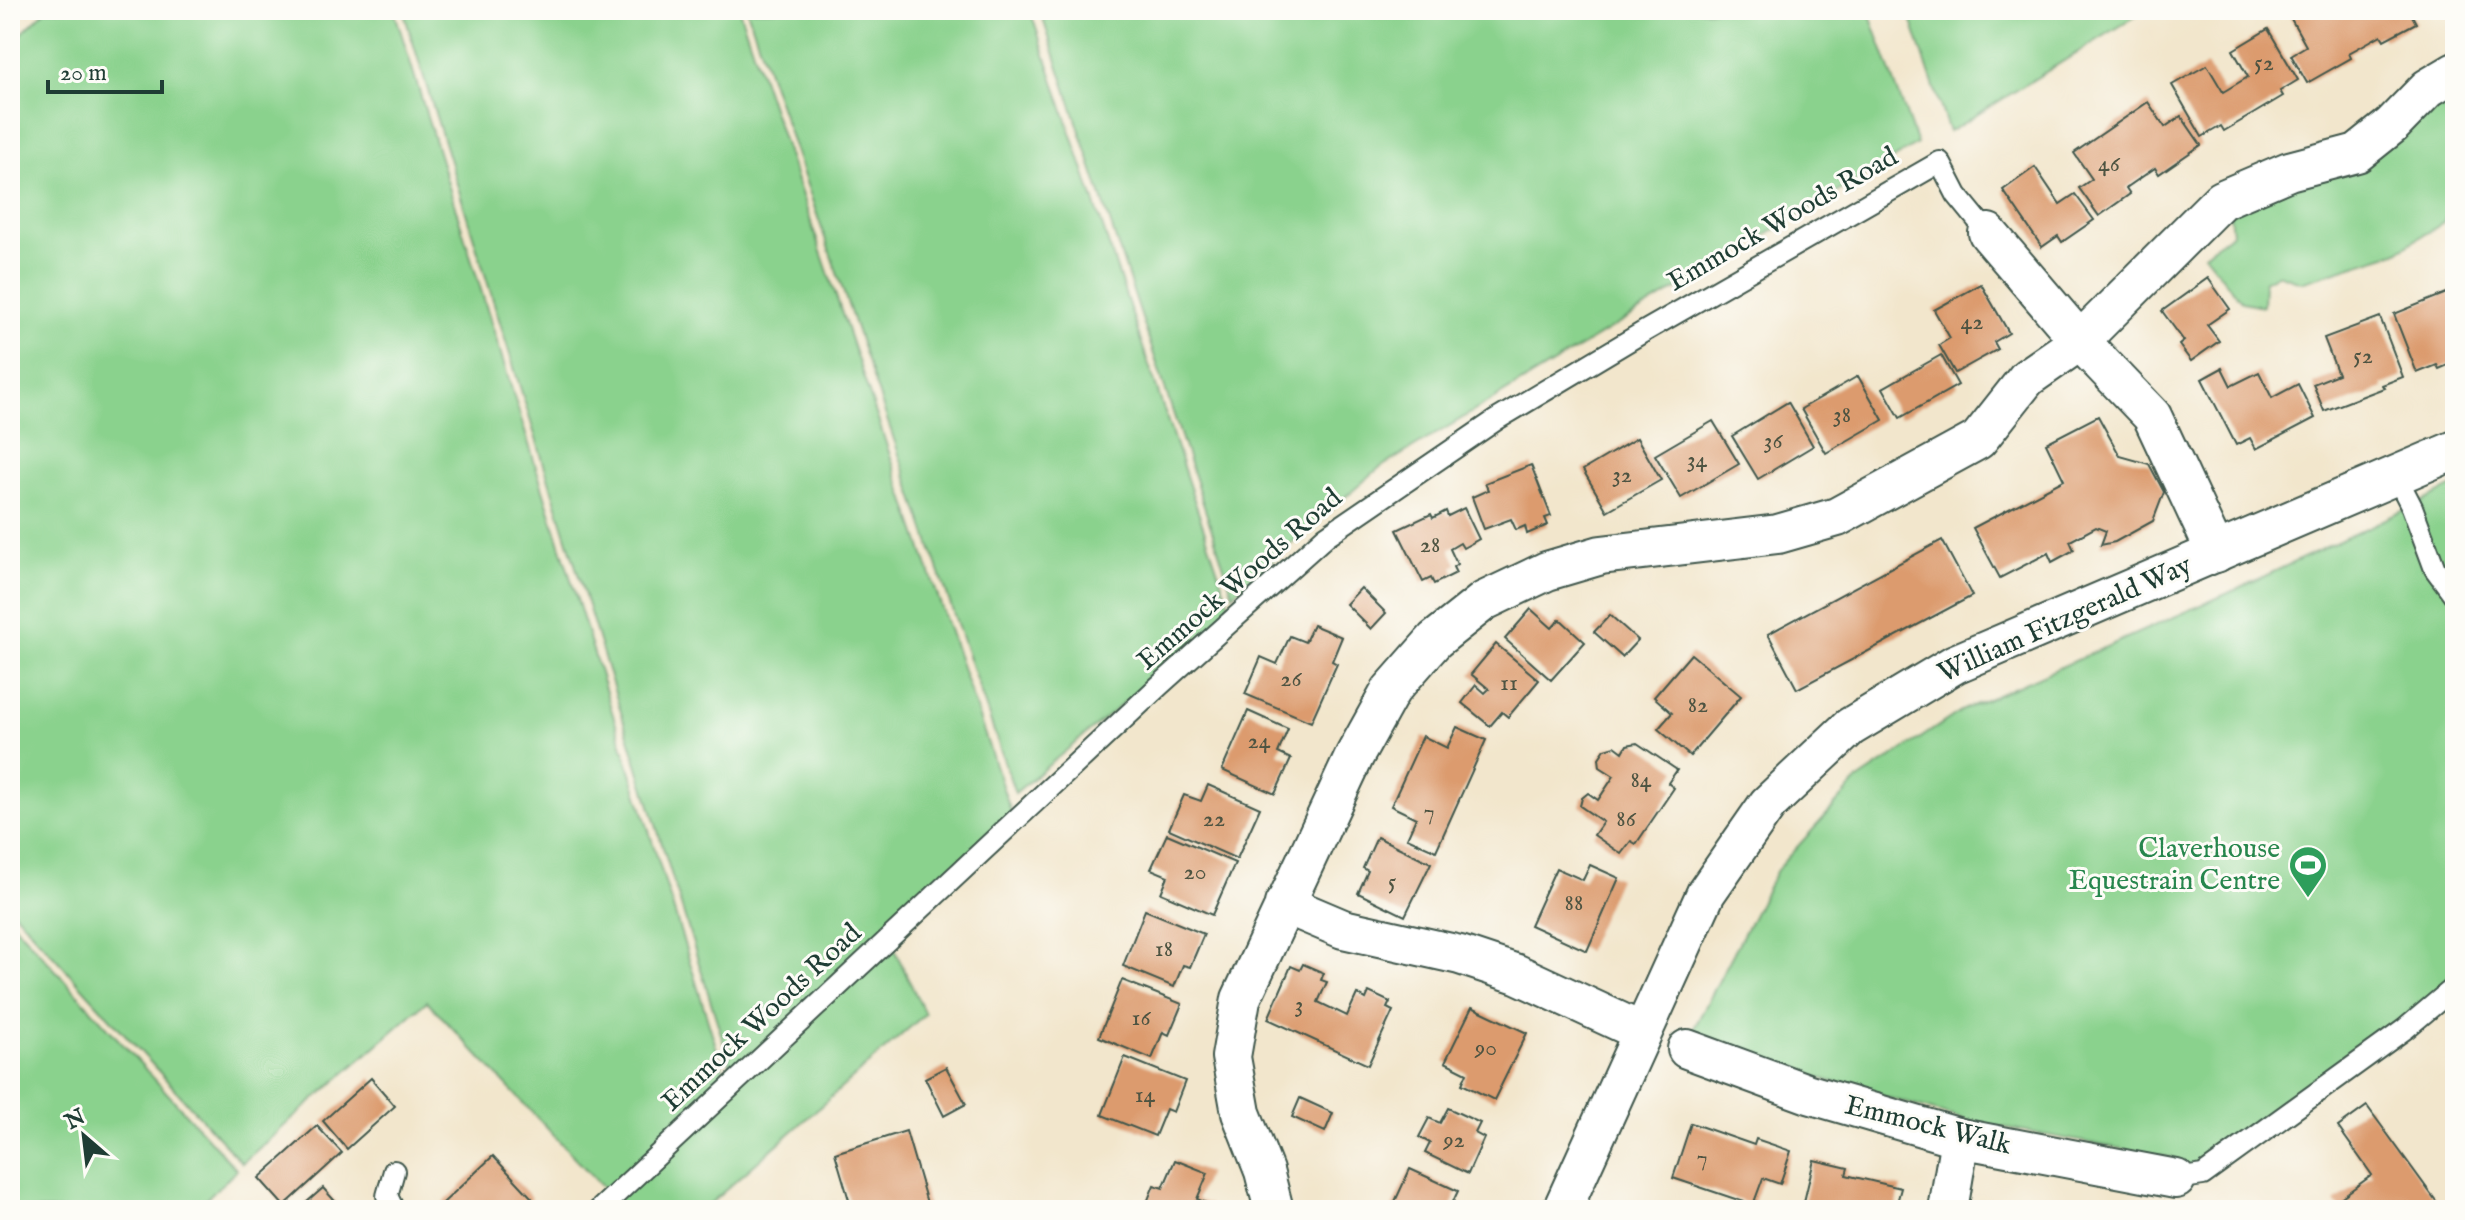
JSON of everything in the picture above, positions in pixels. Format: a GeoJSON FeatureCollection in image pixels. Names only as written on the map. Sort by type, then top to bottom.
{"type":"FeatureCollection","features":[{"type":"Feature","properties":{"kind":"street"},"geometry":{"type":"LineString","coordinates":[[1274,1210],[1264,1171],[1241,1113],[1231,1057],[1241,999],[1355,755],[1391,690],[1435,640],[1484,601],[1547,571],[1601,555],[1778,534],[1837,517],[1978,440],[2027,378],[2080,341],[2221,200],[2289,171],[2357,153],[2392,125],[2428,88],[2455,72]]}},
{"type":"Feature","properties":{"kind":"street"},"geometry":{"type":"LineString","coordinates":[[1988,233],[2080,341],[2152,416],[2216,553]]}},
{"type":"Feature","properties":{"kind":"street","name":"William Fitzgerald Way"},"geometry":{"type":"LineString","coordinates":[[1562,1210],[1706,893],[1768,804],[1850,727],[1955,664],[2455,450]]}},
{"type":"Feature","properties":{"kind":"street"},"geometry":{"type":"LineString","coordinates":[[1284,904],[1343,929],[1460,955],[1517,974],[1642,1032]]}},
{"type":"Feature","properties":{"kind":"street","name":"Emmock Walk"},"geometry":{"type":"LineString","coordinates":[[1687,1049],[1809,1094],[1960,1138],[2176,1179]]}},
{"type":"Feature","properties":{"kind":"street"},"geometry":{"type":"LineString","coordinates":[[1948,1210],[1960,1138]]}},
{"type":"Feature","properties":{"kind":"lane","name":"Emmock Woods Road"},"geometry":{"type":"LineString","coordinates":[[599,1210],[1160,685],[1326,536],[1496,420],[1940,162],[1957,195],[1988,233]]}},
{"type":"Feature","properties":{"kind":"lane"},"geometry":{"type":"LineString","coordinates":[[2395,474],[2412,507],[2435,569],[2455,596]]}},
{"type":"Feature","properties":{"kind":"lane"},"geometry":{"type":"LineString","coordinates":[[2176,1179],[2203,1175],[2405,1029],[2455,987]]}},
{"type":"Feature","properties":{"kind":"lane"},"geometry":{"type":"LineString","coordinates":[[394,1171],[387,1196],[394,1210]]}},
{"type":"Feature","properties":{"kind":"green space"},"geometry":{"type":"Polygon","coordinates":[[[46,10],[394,10],[728,1085],[611,1196],[427,1001],[242,1163],[10,908],[10,45],[46,10]]]}},
{"type":"Feature","properties":{"kind":"green space"},"geometry":{"type":"Polygon","coordinates":[[[403,10],[739,10],[1012,815],[733,1073],[403,10]]]}},
{"type":"Feature","properties":{"kind":"green space"},"geometry":{"type":"Polygon","coordinates":[[[747,10],[1030,10],[1232,613],[1015,793],[747,10]]]}},
{"type":"Feature","properties":{"kind":"green space"},"geometry":{"type":"Polygon","coordinates":[[[1040,10],[1868,10],[1917,144],[1378,469],[1233,594],[1040,10]]]}},
{"type":"Feature","properties":{"kind":"green space"},"geometry":{"type":"Polygon","coordinates":[[[1908,10],[2146,10],[1949,132],[1908,10]]]}},
{"type":"Feature","properties":{"kind":"green space"},"geometry":{"type":"Polygon","coordinates":[[[2443,97],[2455,145],[2455,199],[2443,223],[2396,252],[2301,282],[2277,274],[2264,281],[2263,306],[2242,302],[2204,254],[2232,233],[2230,214],[2443,97]]]}},
{"type":"Feature","properties":{"kind":"green space"},"geometry":{"type":"Polygon","coordinates":[[[2455,486],[2455,987],[2203,1175],[2176,1179],[2173,1158],[1969,1121],[1792,1070],[1691,1034],[1778,868],[1858,780],[1961,711],[2233,591],[2455,486]]]}},
{"type":"Feature","properties":{"kind":"green space"},"geometry":{"type":"Polygon","coordinates":[[[10,920],[237,1170],[194,1210],[10,1210],[10,920]]]}},
{"type":"Feature","properties":{"kind":"green space"},"geometry":{"type":"Polygon","coordinates":[[[889,938],[925,1014],[703,1210],[599,1210],[889,938]]]}},
{"type":"Feature","properties":{"kind":"building"},"geometry":{"type":"Polygon","coordinates":[[[2304,10],[2409,10],[2416,23],[2384,40],[2381,35],[2349,53],[2351,58],[2307,83],[2291,55],[2306,46],[2290,17],[2304,10]]]}},
{"type":"Feature","properties":{"kind":"building"},"geometry":{"type":"Polygon","coordinates":[[[2268,29],[2298,80],[2280,91],[2283,96],[2253,114],[2224,131],[2221,126],[2202,137],[2172,85],[2207,65],[2223,92],[2248,77],[2233,50],[2268,29]]]}},
{"type":"Feature","properties":{"kind":"building"},"geometry":{"type":"Polygon","coordinates":[[[2148,102],[2165,127],[2181,116],[2201,145],[2159,174],[2155,168],[2126,188],[2130,194],[2099,216],[2079,188],[2092,179],[2074,153],[2148,102]]]}},
{"type":"Feature","properties":{"kind":"building"},"geometry":{"type":"Polygon","coordinates":[[[2035,167],[2060,204],[2075,194],[2094,220],[2062,242],[2058,236],[2042,247],[2003,190],[2035,167]]]}},
{"type":"Feature","properties":{"kind":"building"},"geometry":{"type":"Polygon","coordinates":[[[2208,278],[2230,309],[2207,325],[2219,341],[2191,361],[2179,345],[2184,341],[2162,311],[2208,278]]]}},
{"type":"Feature","properties":{"kind":"building"},"geometry":{"type":"Polygon","coordinates":[[[1981,284],[2009,333],[1994,342],[1998,349],[1955,373],[1939,345],[1950,338],[1934,310],[1981,284]]]}},
{"type":"Feature","properties":{"kind":"building"},"geometry":{"type":"Polygon","coordinates":[[[2449,292],[2455,307],[2455,362],[2417,373],[2394,314],[2449,292]]]}},
{"type":"Feature","properties":{"kind":"building"},"geometry":{"type":"Polygon","coordinates":[[[2380,317],[2403,377],[2382,385],[2384,388],[2324,411],[2313,384],[2338,374],[2324,338],[2380,317]]]}},
{"type":"Feature","properties":{"kind":"building"},"geometry":{"type":"Polygon","coordinates":[[[1941,355],[1958,385],[1900,418],[1883,388],[1941,355]]]}},
{"type":"Feature","properties":{"kind":"building"},"geometry":{"type":"Polygon","coordinates":[[[2222,368],[2231,386],[2259,372],[2272,398],[2298,384],[2315,418],[2256,449],[2250,438],[2236,445],[2202,379],[2222,368]]]}},
{"type":"Feature","properties":{"kind":"building"},"geometry":{"type":"Polygon","coordinates":[[[1858,376],[1883,420],[1826,453],[1801,409],[1858,376]]]}},
{"type":"Feature","properties":{"kind":"building"},"geometry":{"type":"Polygon","coordinates":[[[1788,402],[1813,446],[1758,479],[1732,436],[1788,402]]]}},
{"type":"Feature","properties":{"kind":"building"},"geometry":{"type":"Polygon","coordinates":[[[2098,416],[2120,456],[2149,464],[2164,492],[2153,521],[2115,542],[2101,545],[2106,531],[2096,527],[2070,541],[2074,550],[2052,562],[2048,553],[2000,578],[1973,528],[2064,480],[2046,443],[2098,416]]]}},
{"type":"Feature","properties":{"kind":"building"},"geometry":{"type":"Polygon","coordinates":[[[1713,421],[1739,464],[1681,498],[1655,455],[1713,421]]]}},
{"type":"Feature","properties":{"kind":"building"},"geometry":{"type":"Polygon","coordinates":[[[1637,438],[1661,480],[1607,511],[1583,470],[1637,438]]]}},
{"type":"Feature","properties":{"kind":"building"},"geometry":{"type":"Polygon","coordinates":[[[1531,465],[1551,516],[1545,518],[1548,525],[1527,534],[1525,526],[1516,530],[1511,519],[1484,529],[1472,497],[1488,490],[1485,483],[1531,465]]]}},
{"type":"Feature","properties":{"kind":"building"},"geometry":{"type":"Polygon","coordinates":[[[1464,508],[1479,539],[1463,548],[1460,543],[1450,549],[1457,564],[1453,567],[1456,573],[1434,584],[1431,578],[1423,582],[1397,530],[1431,514],[1433,518],[1446,511],[1448,516],[1464,508]]]}},
{"type":"Feature","properties":{"kind":"building"},"geometry":{"type":"Polygon","coordinates":[[[1942,540],[1972,596],[1797,689],[1768,634],[1942,540]]]}},
{"type":"Feature","properties":{"kind":"building"},"geometry":{"type":"Polygon","coordinates":[[[1361,588],[1386,613],[1371,629],[1346,604],[1361,588]]]}},
{"type":"Feature","properties":{"kind":"building"},"geometry":{"type":"Polygon","coordinates":[[[1531,609],[1552,628],[1560,619],[1585,642],[1551,680],[1505,639],[1531,609]]]}},
{"type":"Feature","properties":{"kind":"building"},"geometry":{"type":"Polygon","coordinates":[[[1610,615],[1638,640],[1622,657],[1594,632],[1610,615]]]}},
{"type":"Feature","properties":{"kind":"building"},"geometry":{"type":"Polygon","coordinates":[[[1313,625],[1342,637],[1332,661],[1337,664],[1311,722],[1245,694],[1261,657],[1277,664],[1290,636],[1305,642],[1313,625]]]}},
{"type":"Feature","properties":{"kind":"building"},"geometry":{"type":"Polygon","coordinates":[[[1496,644],[1539,680],[1508,717],[1502,712],[1490,726],[1462,703],[1476,685],[1485,693],[1489,689],[1471,674],[1496,644]]]}},
{"type":"Feature","properties":{"kind":"building"},"geometry":{"type":"Polygon","coordinates":[[[1691,654],[1741,696],[1690,756],[1658,729],[1672,713],[1654,697],[1691,654]]]}},
{"type":"Feature","properties":{"kind":"building"},"geometry":{"type":"Polygon","coordinates":[[[1248,711],[1288,729],[1278,753],[1291,759],[1275,794],[1222,770],[1248,711]]]}},
{"type":"Feature","properties":{"kind":"building"},"geometry":{"type":"Polygon","coordinates":[[[1457,727],[1486,740],[1436,851],[1407,838],[1416,818],[1391,806],[1423,736],[1447,748],[1457,727]]]}},
{"type":"Feature","properties":{"kind":"building"},"geometry":{"type":"Polygon","coordinates":[[[1637,743],[1677,770],[1668,783],[1674,788],[1636,844],[1631,841],[1621,854],[1594,835],[1603,822],[1580,806],[1582,798],[1588,793],[1598,800],[1614,776],[1600,767],[1599,758],[1605,749],[1615,746],[1623,752],[1627,745],[1637,743]]]}},
{"type":"Feature","properties":{"kind":"building"},"geometry":{"type":"Polygon","coordinates":[[[1208,785],[1260,808],[1237,859],[1169,829],[1184,795],[1201,801],[1208,785]]]}},
{"type":"Feature","properties":{"kind":"building"},"geometry":{"type":"Polygon","coordinates":[[[1167,834],[1235,863],[1212,915],[1161,893],[1168,876],[1151,869],[1167,834]]]}},
{"type":"Feature","properties":{"kind":"building"},"geometry":{"type":"Polygon","coordinates":[[[1377,837],[1431,863],[1405,916],[1358,893],[1368,871],[1363,868],[1377,837]]]}},
{"type":"Feature","properties":{"kind":"building"},"geometry":{"type":"Polygon","coordinates":[[[1590,865],[1619,878],[1587,951],[1530,925],[1556,868],[1583,880],[1590,865]]]}},
{"type":"Feature","properties":{"kind":"building"},"geometry":{"type":"Polygon","coordinates":[[[1145,910],[1204,934],[1190,967],[1183,965],[1174,987],[1123,966],[1145,910]]]}},
{"type":"Feature","properties":{"kind":"building"},"geometry":{"type":"Polygon","coordinates":[[[1303,964],[1324,973],[1321,980],[1327,982],[1318,1002],[1347,1016],[1357,994],[1366,999],[1369,992],[1390,1002],[1387,1008],[1393,1011],[1368,1065],[1268,1019],[1291,966],[1300,970],[1303,964]]]}},
{"type":"Feature","properties":{"kind":"building"},"geometry":{"type":"Polygon","coordinates":[[[1122,980],[1182,1004],[1169,1035],[1163,1032],[1152,1059],[1099,1037],[1122,980]]]}},
{"type":"Feature","properties":{"kind":"building"},"geometry":{"type":"Polygon","coordinates":[[[1472,1007],[1527,1033],[1494,1100],[1462,1084],[1467,1073],[1445,1062],[1472,1007]]]}},
{"type":"Feature","properties":{"kind":"building"},"geometry":{"type":"Polygon","coordinates":[[[1125,1057],[1185,1081],[1173,1112],[1166,1109],[1155,1136],[1102,1115],[1125,1057]]]}},
{"type":"Feature","properties":{"kind":"building"},"geometry":{"type":"Polygon","coordinates":[[[946,1067],[966,1104],[944,1116],[925,1078],[946,1067]]]}},
{"type":"Feature","properties":{"kind":"building"},"geometry":{"type":"Polygon","coordinates":[[[371,1078],[395,1106],[347,1149],[323,1121],[371,1078]]]}},
{"type":"Feature","properties":{"kind":"building"},"geometry":{"type":"Polygon","coordinates":[[[1300,1098],[1333,1113],[1325,1132],[1292,1117],[1300,1098]]]}},
{"type":"Feature","properties":{"kind":"building"},"geometry":{"type":"Polygon","coordinates":[[[2367,1106],[2439,1205],[2432,1210],[2341,1210],[2335,1202],[2372,1175],[2338,1127],[2367,1106]]]}},
{"type":"Feature","properties":{"kind":"building"},"geometry":{"type":"Polygon","coordinates":[[[1448,1108],[1480,1123],[1475,1133],[1484,1138],[1468,1174],[1425,1153],[1430,1143],[1419,1137],[1429,1118],[1440,1123],[1448,1108]]]}},
{"type":"Feature","properties":{"kind":"building"},"geometry":{"type":"Polygon","coordinates":[[[1691,1123],[1754,1145],[1756,1139],[1791,1151],[1780,1184],[1763,1178],[1753,1205],[1673,1178],[1691,1123]]]}},
{"type":"Feature","properties":{"kind":"building"},"geometry":{"type":"Polygon","coordinates":[[[317,1126],[342,1153],[284,1206],[259,1178],[317,1126]]]}},
{"type":"Feature","properties":{"kind":"building"},"geometry":{"type":"Polygon","coordinates":[[[906,1131],[929,1210],[852,1210],[835,1153],[906,1131]]]}},
{"type":"Feature","properties":{"kind":"building"},"geometry":{"type":"Polygon","coordinates":[[[493,1156],[532,1198],[520,1210],[450,1210],[443,1203],[493,1156]]]}},
{"type":"Feature","properties":{"kind":"building"},"geometry":{"type":"Polygon","coordinates":[[[1175,1160],[1208,1173],[1197,1199],[1211,1205],[1209,1210],[1144,1210],[1154,1185],[1163,1188],[1175,1160]]]}},
{"type":"Feature","properties":{"kind":"building"},"geometry":{"type":"Polygon","coordinates":[[[1814,1160],[1848,1168],[1846,1175],[1901,1188],[1895,1210],[1802,1210],[1814,1160]]]}},
{"type":"Feature","properties":{"kind":"building"},"geometry":{"type":"Polygon","coordinates":[[[1410,1169],[1458,1191],[1449,1210],[1391,1210],[1410,1169]]]}},
{"type":"Feature","properties":{"kind":"building"},"geometry":{"type":"Polygon","coordinates":[[[323,1188],[343,1210],[298,1210],[323,1188]]]}},
{"type":"Feature","properties":{"kind":"place","name":"Claverhouse Equestrain Centre"},"geometry":{"type":"Point","coordinates":[2308,899]}}]}
